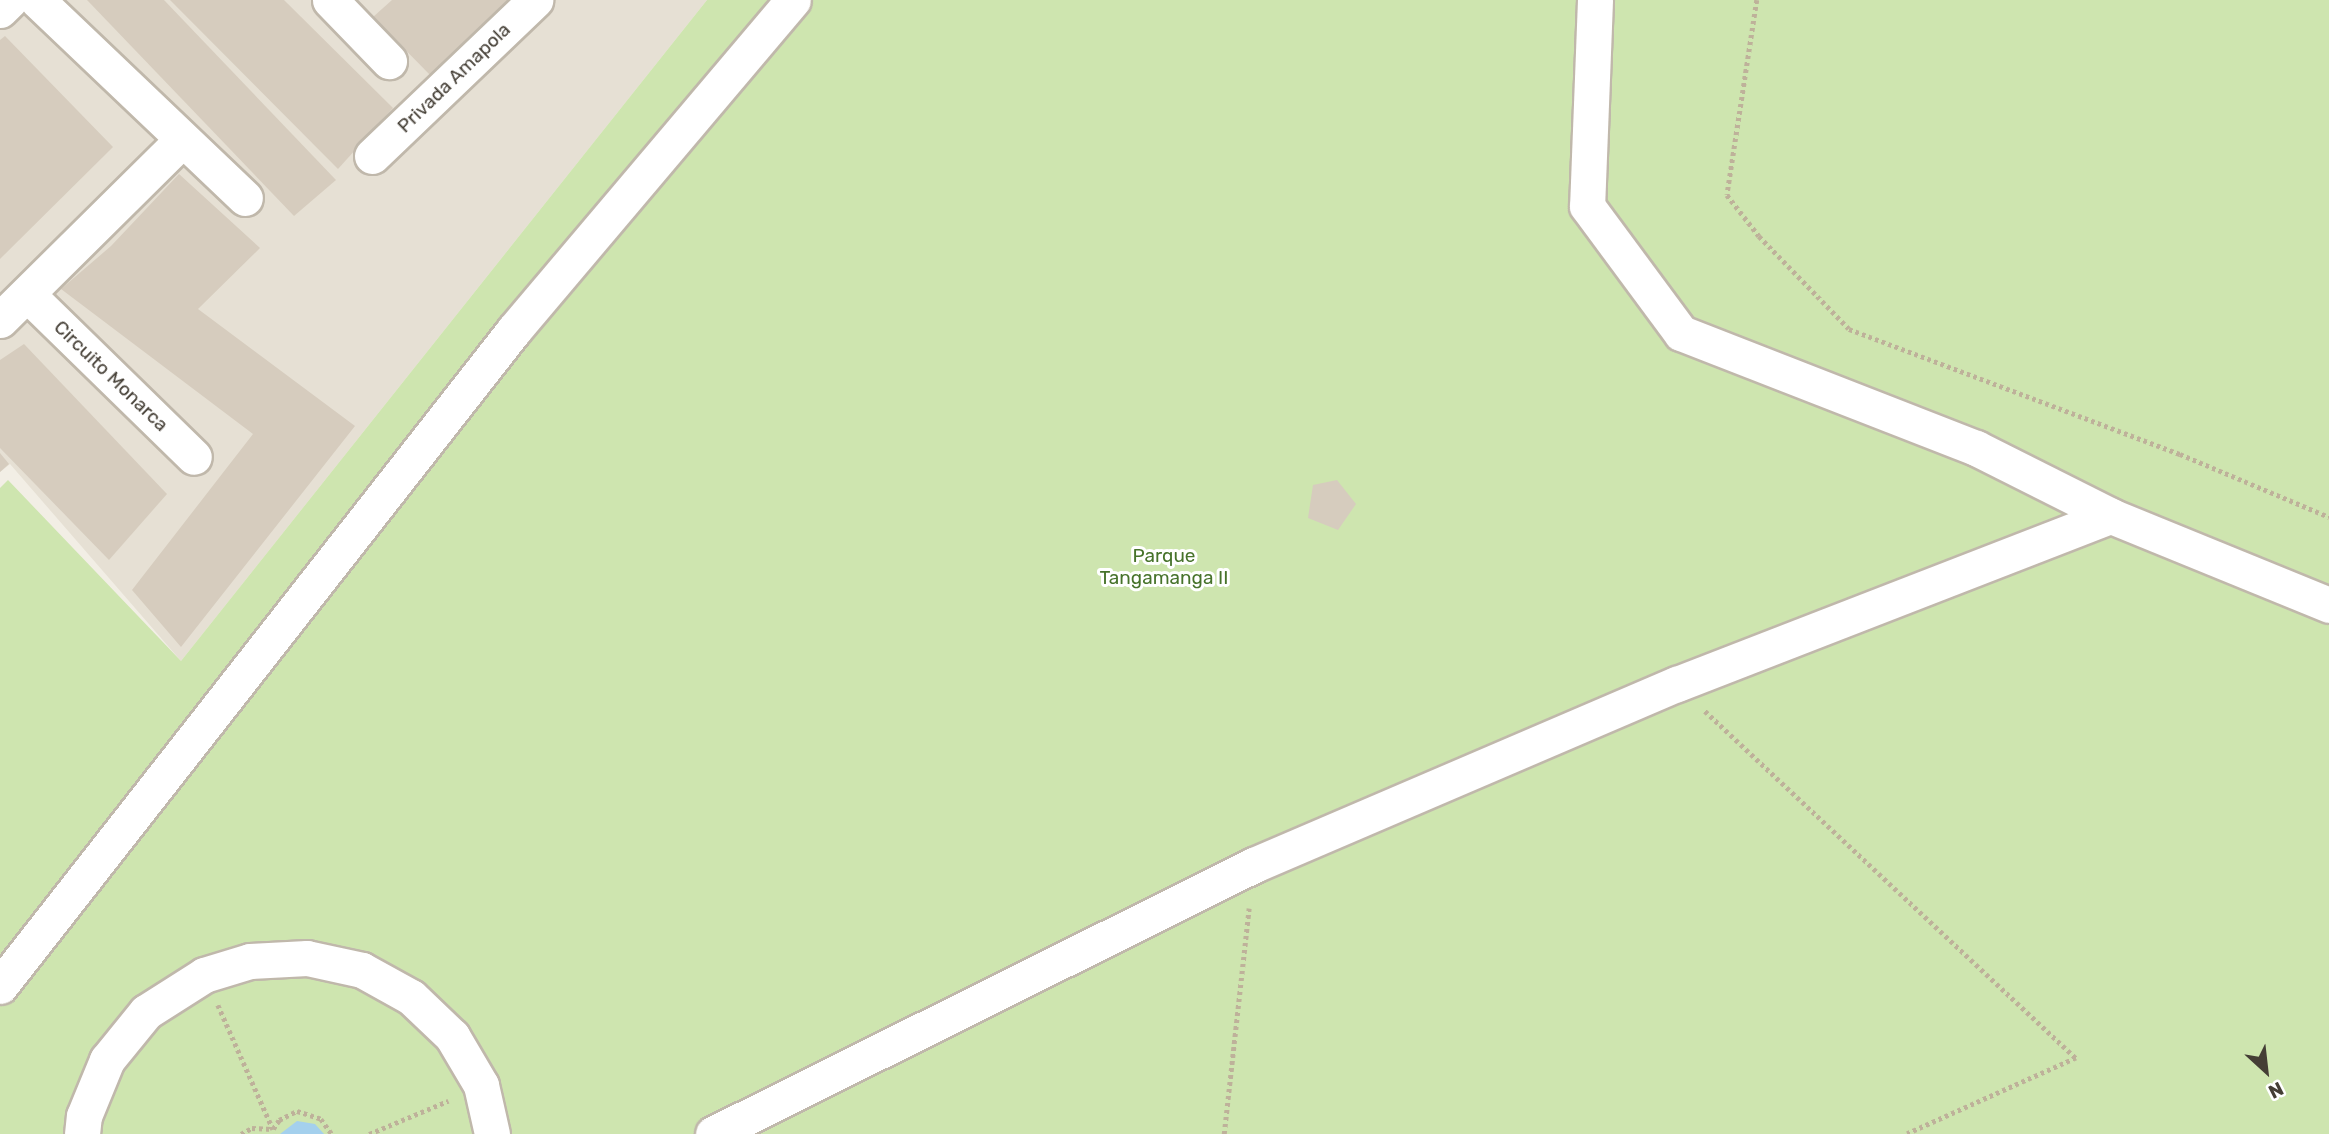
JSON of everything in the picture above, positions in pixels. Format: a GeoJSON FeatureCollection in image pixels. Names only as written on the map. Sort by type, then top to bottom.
{"type":"FeatureCollection","features":[{"type":"Feature","properties":{"kind":"street"},"geometry":{"type":"LineString","coordinates":[[0,10],[10,0]]}},
{"type":"Feature","properties":{"kind":"street"},"geometry":{"type":"LineString","coordinates":[[37,0],[181,141],[245,198]]}},
{"type":"Feature","properties":{"kind":"street","name":"Privada Amapola"},"geometry":{"type":"LineString","coordinates":[[372,156],[535,0]]}},
{"type":"Feature","properties":{"kind":"street"},"geometry":{"type":"LineString","coordinates":[[0,986],[514,330],[793,0]]}},
{"type":"Feature","properties":{"kind":"street"},"geometry":{"type":"LineString","coordinates":[[1595,0],[1587,206],[1681,334],[1976,448],[2112,516],[2329,606]]}},
{"type":"Feature","properties":{"kind":"street"},"geometry":{"type":"LineString","coordinates":[[347,6],[389,61]]}},
{"type":"Feature","properties":{"kind":"street"},"geometry":{"type":"LineString","coordinates":[[0,320],[181,141]]}},
{"type":"Feature","properties":{"kind":"street","name":"Circuito Monarca"},"geometry":{"type":"LineString","coordinates":[[27,294],[194,457]]}},
{"type":"Feature","properties":{"kind":"street"},"geometry":{"type":"LineString","coordinates":[[713,1134],[1254,866],[1676,684],[2112,516]]}},
{"type":"Feature","properties":{"kind":"street"},"geometry":{"type":"LineString","coordinates":[[82,1134],[84,1116],[107,1060],[146,1013],[204,975],[250,961],[307,958],[362,970],[411,997],[452,1036],[481,1087],[492,1134]]}},
{"type":"Feature","properties":{"kind":"path"},"geometry":{"type":"LineString","coordinates":[[1757,0],[1727,195],[1759,236],[1849,329],[2180,454],[2329,517]]}},
{"type":"Feature","properties":{"kind":"path"},"geometry":{"type":"LineString","coordinates":[[1676,684],[2076,1058],[1907,1134]]}},
{"type":"Feature","properties":{"kind":"path"},"geometry":{"type":"LineString","coordinates":[[1224,1134],[1254,866]]}},
{"type":"Feature","properties":{"kind":"path"},"geometry":{"type":"LineString","coordinates":[[204,975],[273,1129]]}},
{"type":"Feature","properties":{"kind":"path"},"geometry":{"type":"LineString","coordinates":[[369,1134],[481,1087]]}},
{"type":"Feature","properties":{"kind":"path"},"geometry":{"type":"LineString","coordinates":[[273,1129],[279,1120],[297,1111],[320,1119],[331,1134]]}},
{"type":"Feature","properties":{"kind":"path"},"geometry":{"type":"LineString","coordinates":[[241,1134],[252,1128],[273,1129]]}},
{"type":"Feature","properties":{"kind":"shaded area"},"geometry":{"type":"Polygon","coordinates":[[[0,0],[707,0],[181,661],[10,464],[0,472],[0,0]]]}},
{"type":"Feature","properties":{"kind":"green space","name":"Parque Tangamanga II"},"geometry":{"type":"Polygon","coordinates":[[[707,0],[2329,0],[2329,1134],[0,1134],[0,488],[8,480],[181,661],[707,0]]]}},
{"type":"Feature","properties":{"kind":"water"},"geometry":{"type":"Polygon","coordinates":[[[297,1121],[315,1124],[324,1134],[280,1134],[297,1121]]]}},
{"type":"Feature","properties":{"kind":"building"},"geometry":{"type":"Polygon","coordinates":[[[87,0],[164,0],[336,180],[294,216],[87,0]]]}},
{"type":"Feature","properties":{"kind":"building"},"geometry":{"type":"Polygon","coordinates":[[[170,0],[284,0],[393,108],[338,169],[170,0]]]}},
{"type":"Feature","properties":{"kind":"building"},"geometry":{"type":"Polygon","coordinates":[[[392,0],[514,0],[433,78],[373,17],[392,0]]]}},
{"type":"Feature","properties":{"kind":"building"},"geometry":{"type":"Polygon","coordinates":[[[5,36],[113,147],[0,259],[0,40],[5,36]]]}},
{"type":"Feature","properties":{"kind":"building"},"geometry":{"type":"Polygon","coordinates":[[[179,174],[260,248],[198,309],[355,426],[181,647],[132,590],[253,434],[61,289],[111,246],[179,174]]]}},
{"type":"Feature","properties":{"kind":"building"},"geometry":{"type":"Polygon","coordinates":[[[24,344],[167,494],[109,560],[0,448],[0,360],[24,344]]]}},
{"type":"Feature","properties":{"kind":"building"},"geometry":{"type":"Polygon","coordinates":[[[0,453],[9,464],[0,472],[0,453]]]}},
{"type":"Feature","properties":{"kind":"building"},"geometry":{"type":"Polygon","coordinates":[[[1337,480],[1356,504],[1338,530],[1308,518],[1313,485],[1337,480]]]}}]}
